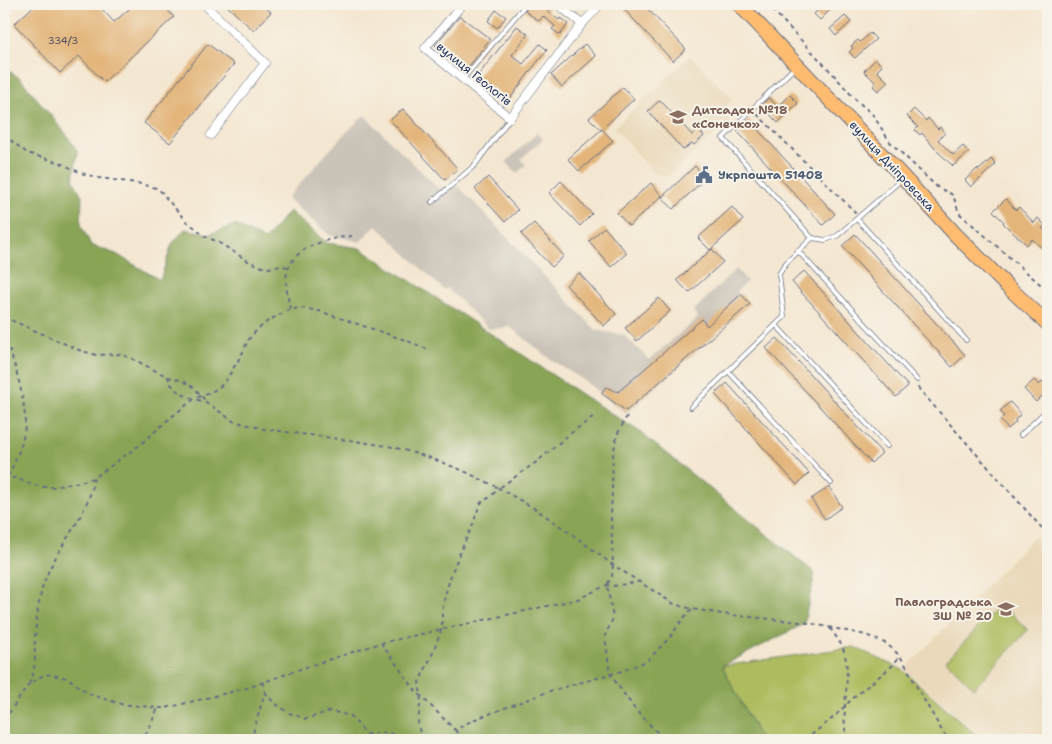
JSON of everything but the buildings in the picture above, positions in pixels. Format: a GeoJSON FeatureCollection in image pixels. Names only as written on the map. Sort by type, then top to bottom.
{"type":"FeatureCollection","features":[{"type":"Feature","properties":{"kind":"highway","name":"вулиця Дніпровська"},"geometry":{"type":"LineString","coordinates":[[739,4],[955,234],[1048,324]]}},
{"type":"Feature","properties":{"kind":"street"},"geometry":{"type":"LineString","coordinates":[[204,4],[265,63],[211,135]]}},
{"type":"Feature","properties":{"kind":"street","name":"вулиця Геологів"},"geometry":{"type":"LineString","coordinates":[[463,4],[426,48],[510,118],[582,24],[601,4]]}},
{"type":"Feature","properties":{"kind":"street"},"geometry":{"type":"LineString","coordinates":[[557,4],[582,24]]}},
{"type":"Feature","properties":{"kind":"lane"},"geometry":{"type":"LineString","coordinates":[[463,79],[526,4]]}},
{"type":"Feature","properties":{"kind":"lane"},"geometry":{"type":"LineString","coordinates":[[797,65],[723,138],[812,238],[825,240],[838,236],[903,177]]}},
{"type":"Feature","properties":{"kind":"lane"},"geometry":{"type":"LineString","coordinates":[[432,202],[474,166],[510,118]]}},
{"type":"Feature","properties":{"kind":"lane"},"geometry":{"type":"LineString","coordinates":[[858,218],[966,340]]}},
{"type":"Feature","properties":{"kind":"lane"},"geometry":{"type":"LineString","coordinates":[[691,407],[784,317],[780,274],[786,263],[812,238]]}},
{"type":"Feature","properties":{"kind":"lane"},"geometry":{"type":"LineString","coordinates":[[798,251],[917,380]]}},
{"type":"Feature","properties":{"kind":"lane"},"geometry":{"type":"LineString","coordinates":[[776,325],[887,446]]}},
{"type":"Feature","properties":{"kind":"lane"},"geometry":{"type":"LineString","coordinates":[[728,371],[831,482]]}},
{"type":"Feature","properties":{"kind":"lane"},"geometry":{"type":"LineString","coordinates":[[1021,435],[1048,410]]}},
{"type":"Feature","properties":{"kind":"path"},"geometry":{"type":"LineString","coordinates":[[767,4],[854,98],[873,115],[890,142],[937,186],[953,195],[959,213],[1048,291]]}},
{"type":"Feature","properties":{"kind":"path"},"geometry":{"type":"LineString","coordinates":[[752,109],[858,218]]}},
{"type":"Feature","properties":{"kind":"path"},"geometry":{"type":"LineString","coordinates":[[4,135],[27,153],[61,163],[81,173],[156,188],[163,193],[187,222],[202,235],[262,267],[288,267]]}},
{"type":"Feature","properties":{"kind":"path"},"geometry":{"type":"LineString","coordinates":[[290,309],[287,281],[288,267],[293,260],[314,245],[335,238],[353,236]]}},
{"type":"Feature","properties":{"kind":"path"},"geometry":{"type":"LineString","coordinates":[[4,478],[16,478],[27,483],[54,488],[94,478],[141,444],[194,399],[217,389],[225,382],[248,340],[257,330],[268,321],[290,309],[302,308],[319,311],[427,349]]}},
{"type":"Feature","properties":{"kind":"path"},"geometry":{"type":"LineString","coordinates":[[4,317],[79,350],[96,355],[120,354],[131,358],[168,377],[190,385],[199,391],[206,402]]}},
{"type":"Feature","properties":{"kind":"path"},"geometry":{"type":"LineString","coordinates":[[4,334],[23,401],[25,425],[20,447],[8,477]]}},
{"type":"Feature","properties":{"kind":"path"},"geometry":{"type":"LineString","coordinates":[[168,377],[176,390],[184,395],[206,402],[233,421],[264,429],[393,448],[428,457],[464,471],[537,510],[613,565],[674,604],[722,614],[809,623],[878,639],[887,644],[900,656],[948,740]]}},
{"type":"Feature","properties":{"kind":"path"},"geometry":{"type":"LineString","coordinates":[[917,380],[919,389],[1048,535]]}},
{"type":"Feature","properties":{"kind":"path"},"geometry":{"type":"LineString","coordinates":[[421,740],[418,723],[421,696],[419,682],[442,628],[442,612],[452,572],[480,504],[594,416]]}},
{"type":"Feature","properties":{"kind":"path"},"geometry":{"type":"LineString","coordinates":[[627,416],[617,436],[613,455],[611,520],[613,565],[612,576],[607,585],[613,618],[605,636],[610,674],[634,708],[657,732],[662,740]]}},
{"type":"Feature","properties":{"kind":"path"},"geometry":{"type":"LineString","coordinates":[[4,720],[29,684],[34,670],[36,623],[42,589],[52,564],[82,514],[93,486],[94,478]]}},
{"type":"Feature","properties":{"kind":"path"},"geometry":{"type":"LineString","coordinates":[[29,684],[45,674],[68,678],[89,694],[121,704],[166,708],[263,682],[381,643],[578,599],[607,585],[614,586],[638,582]]}},
{"type":"Feature","properties":{"kind":"path"},"geometry":{"type":"LineString","coordinates":[[455,730],[473,720],[550,691],[622,671],[647,661],[671,636],[692,609]]}},
{"type":"Feature","properties":{"kind":"path"},"geometry":{"type":"LineString","coordinates":[[830,628],[841,643],[845,655],[847,682],[844,719],[847,740]]}},
{"type":"Feature","properties":{"kind":"path"},"geometry":{"type":"LineString","coordinates":[[381,643],[415,690],[463,740]]}},
{"type":"Feature","properties":{"kind":"path"},"geometry":{"type":"LineString","coordinates":[[805,740],[892,666],[900,656]]}},
{"type":"Feature","properties":{"kind":"path"},"geometry":{"type":"LineString","coordinates":[[263,682],[265,692],[273,702],[289,713],[306,719],[330,711],[352,716],[366,734],[387,732],[407,740]]}},
{"type":"Feature","properties":{"kind":"path"},"geometry":{"type":"LineString","coordinates":[[251,740],[265,692]]}},
{"type":"Feature","properties":{"kind":"path"},"geometry":{"type":"LineString","coordinates":[[139,740],[148,731],[158,708]]}},
{"type":"Feature","properties":{"kind":"shaded area","name":"Дитсадок №18 «Сонечко»"},"geometry":{"type":"Polygon","coordinates":[[[690,56],[732,99],[726,107],[732,113],[729,122],[667,177],[655,174],[614,128],[690,56]]]}},
{"type":"Feature","properties":{"kind":"shaded area"},"geometry":{"type":"Polygon","coordinates":[[[364,115],[438,188],[459,187],[596,330],[624,335],[649,360],[698,318],[693,311],[736,269],[747,281],[737,291],[750,304],[626,413],[582,379],[554,362],[510,327],[489,329],[447,288],[444,290],[376,225],[360,242],[329,235],[287,198],[364,115]]]}},
{"type":"Feature","properties":{"kind":"shaded area"},"geometry":{"type":"Polygon","coordinates":[[[537,133],[543,139],[521,159],[526,165],[517,173],[506,162],[537,133]]]}},
{"type":"Feature","properties":{"kind":"shaded area","name":"Павлоградська ЗШ № 20"},"geometry":{"type":"Polygon","coordinates":[[[1034,537],[1048,549],[1048,740],[985,740],[905,669],[1034,537]]]}},
{"type":"Feature","properties":{"kind":"green space"},"geometry":{"type":"Polygon","coordinates":[[[4,68],[20,78],[66,134],[78,152],[73,179],[82,196],[81,225],[91,245],[116,254],[160,280],[172,244],[185,229],[210,234],[235,225],[265,240],[289,211],[327,243],[360,248],[637,430],[815,573],[804,624],[722,666],[761,740],[4,740],[4,68]]]}},
{"type":"Feature","properties":{"kind":"green space"},"geometry":{"type":"Polygon","coordinates":[[[1001,604],[1028,630],[974,688],[946,661],[1001,604]]]}},
{"type":"Feature","properties":{"kind":"green space"},"geometry":{"type":"Polygon","coordinates":[[[854,647],[903,670],[982,740],[761,740],[722,666],[854,647]]]}},
{"type":"Feature","properties":{"kind":"place","name":"Дитсадок №18 «Сонечко»"},"geometry":{"type":"Point","coordinates":[678,117]}},
{"type":"Feature","properties":{"kind":"place","name":"Укрпошта 51408"},"geometry":{"type":"Point","coordinates":[704,175]}},
{"type":"Feature","properties":{"kind":"place","name":"Павлоградська ЗШ № 20"},"geometry":{"type":"Point","coordinates":[1006,609]}}]}
